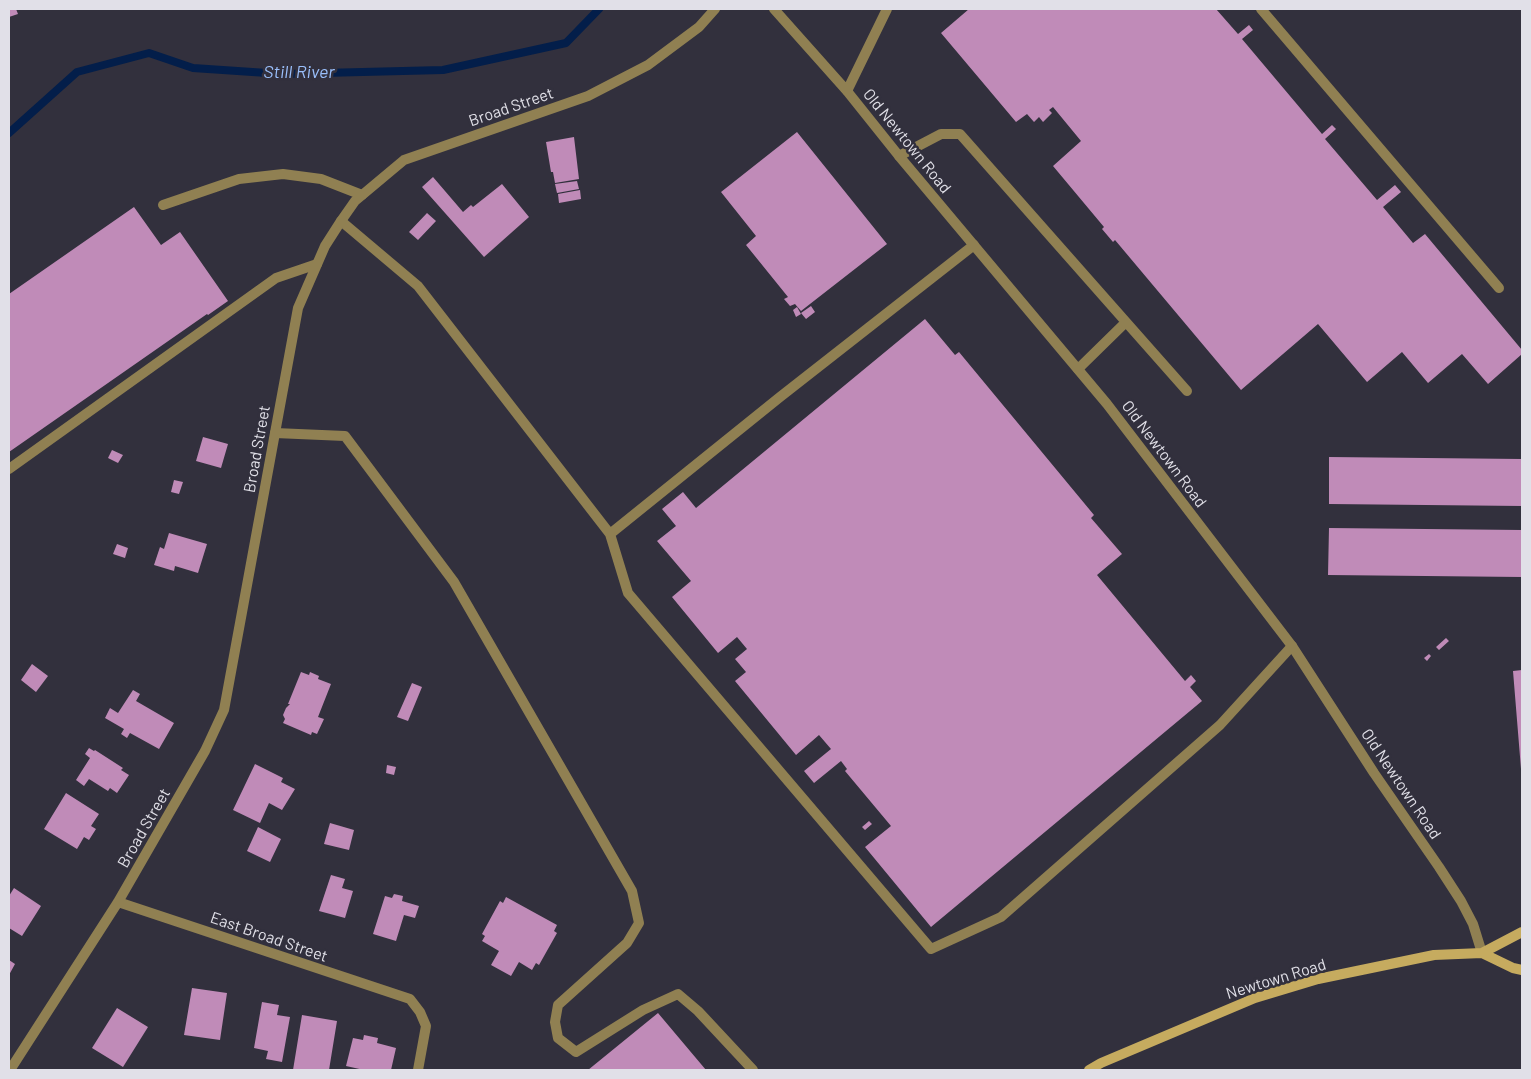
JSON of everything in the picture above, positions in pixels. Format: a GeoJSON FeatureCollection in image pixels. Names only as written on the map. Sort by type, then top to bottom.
{"type":"FeatureCollection","features":[{"type":"Feature","properties":{"kind":"main road","name":"Newtown Road"},"geometry":{"type":"LineString","coordinates":[[1089,1070],[1101,1063],[1255,998],[1318,979],[1434,956],[1482,953],[1522,932]]}},
{"type":"Feature","properties":{"kind":"main road","name":"Newtown Road"},"geometry":{"type":"LineString","coordinates":[[1482,953],[1513,968],[1522,970]]}},
{"type":"Feature","properties":{"kind":"street","name":"Broad Street"},"geometry":{"type":"LineString","coordinates":[[10,1070],[118,902],[205,752],[224,710],[298,308],[325,246],[355,201],[404,160],[588,96],[640,69],[699,27],[715,9]]}},
{"type":"Feature","properties":{"kind":"street","name":"Old Newtown Road"},"geometry":{"type":"LineString","coordinates":[[774,9],[846,91],[1107,404],[1292,646],[1374,773],[1461,901],[1473,924],[1482,953]]}},
{"type":"Feature","properties":{"kind":"street"},"geometry":{"type":"LineString","coordinates":[[846,91],[887,9]]}},
{"type":"Feature","properties":{"kind":"street"},"geometry":{"type":"LineString","coordinates":[[1261,9],[1499,288]]}},
{"type":"Feature","properties":{"kind":"street"},"geometry":{"type":"LineString","coordinates":[[899,156],[941,134],[960,134],[1187,391]]}},
{"type":"Feature","properties":{"kind":"street"},"geometry":{"type":"LineString","coordinates":[[163,205],[239,179],[283,174],[320,179],[362,195]]}},
{"type":"Feature","properties":{"kind":"street"},"geometry":{"type":"LineString","coordinates":[[342,221],[418,286],[610,534],[628,593],[931,949],[1001,917],[1220,725],[1292,646]]}},
{"type":"Feature","properties":{"kind":"street"},"geometry":{"type":"LineString","coordinates":[[610,534],[780,397],[974,245]]}},
{"type":"Feature","properties":{"kind":"street"},"geometry":{"type":"LineString","coordinates":[[9,469],[276,278],[317,264]]}},
{"type":"Feature","properties":{"kind":"street"},"geometry":{"type":"LineString","coordinates":[[1078,369],[1126,322]]}},
{"type":"Feature","properties":{"kind":"street"},"geometry":{"type":"LineString","coordinates":[[275,433],[345,436],[454,582],[632,891],[639,923],[627,943],[558,1006],[555,1022],[558,1038],[576,1052],[643,1010],[678,994],[698,1011],[753,1070]]}},
{"type":"Feature","properties":{"kind":"street","name":"East Broad Street"},"geometry":{"type":"LineString","coordinates":[[118,902],[410,999],[420,1012],[426,1026],[418,1070]]}},
{"type":"Feature","properties":{"kind":"building"},"geometry":{"type":"Polygon","coordinates":[[[9,9],[16,9],[18,14],[9,17],[9,9]]]}},
{"type":"Feature","properties":{"kind":"building"},"geometry":{"type":"Polygon","coordinates":[[[969,9],[1216,9],[1238,34],[1249,25],[1253,30],[1242,39],[1322,134],[1332,125],[1336,129],[1325,139],[1377,200],[1395,185],[1401,192],[1383,207],[1413,243],[1425,234],[1522,350],[1522,354],[1488,384],[1462,354],[1428,383],[1402,352],[1367,382],[1318,324],[1241,390],[1115,240],[1113,242],[1102,229],[1104,227],[1053,166],[1081,141],[1053,107],[1049,110],[1052,113],[1043,122],[1039,117],[1034,122],[1027,114],[1016,122],[941,33],[969,9]]]}},
{"type":"Feature","properties":{"kind":"building"},"geometry":{"type":"Polygon","coordinates":[[[797,132],[887,244],[801,311],[795,304],[790,306],[784,299],[788,297],[746,245],[756,236],[721,192],[797,132]]]}},
{"type":"Feature","properties":{"kind":"building"},"geometry":{"type":"Polygon","coordinates":[[[574,137],[579,179],[555,183],[553,172],[551,172],[546,142],[574,137]]]}},
{"type":"Feature","properties":{"kind":"building"},"geometry":{"type":"Polygon","coordinates":[[[433,177],[463,212],[471,205],[473,207],[502,184],[529,217],[484,257],[422,187],[433,177]]]}},
{"type":"Feature","properties":{"kind":"building"},"geometry":{"type":"Polygon","coordinates":[[[577,181],[579,189],[557,193],[555,184],[577,181]]]}},
{"type":"Feature","properties":{"kind":"building"},"geometry":{"type":"Polygon","coordinates":[[[580,190],[581,199],[559,203],[558,194],[580,190]]]}},
{"type":"Feature","properties":{"kind":"building"},"geometry":{"type":"Polygon","coordinates":[[[134,207],[161,245],[180,232],[228,301],[9,452],[9,294],[134,207]]]}},
{"type":"Feature","properties":{"kind":"building"},"geometry":{"type":"Polygon","coordinates":[[[427,213],[436,221],[418,240],[409,232],[427,213]]]}},
{"type":"Feature","properties":{"kind":"building"},"geometry":{"type":"Polygon","coordinates":[[[811,306],[815,312],[806,319],[801,313],[811,306]]]}},
{"type":"Feature","properties":{"kind":"building"},"geometry":{"type":"Polygon","coordinates":[[[797,307],[801,314],[796,317],[793,310],[797,307]]]}},
{"type":"Feature","properties":{"kind":"building"},"geometry":{"type":"Polygon","coordinates":[[[925,319],[955,355],[959,352],[1094,515],[1091,518],[1122,554],[1097,575],[1185,681],[1191,675],[1196,681],[1190,687],[1202,701],[931,927],[865,847],[891,826],[845,771],[847,769],[841,761],[814,783],[804,771],[831,749],[819,735],[796,755],[735,681],[746,672],[735,659],[747,649],[737,637],[718,653],[672,597],[691,581],[657,541],[676,526],[662,509],[683,492],[696,508],[925,319]]]}},
{"type":"Feature","properties":{"kind":"building"},"geometry":{"type":"Polygon","coordinates":[[[203,437],[228,444],[221,468],[196,461],[203,437]]]}},
{"type":"Feature","properties":{"kind":"building"},"geometry":{"type":"Polygon","coordinates":[[[112,450],[123,455],[118,463],[108,458],[112,450]]]}},
{"type":"Feature","properties":{"kind":"building"},"geometry":{"type":"Polygon","coordinates":[[[1329,457],[1522,459],[1522,506],[1329,504],[1329,457]]]}},
{"type":"Feature","properties":{"kind":"building"},"geometry":{"type":"Polygon","coordinates":[[[174,480],[183,482],[179,494],[171,492],[174,480]]]}},
{"type":"Feature","properties":{"kind":"building"},"geometry":{"type":"Polygon","coordinates":[[[1329,528],[1522,530],[1522,577],[1328,575],[1329,528]]]}},
{"type":"Feature","properties":{"kind":"building"},"geometry":{"type":"Polygon","coordinates":[[[169,533],[207,544],[198,573],[175,566],[174,571],[154,565],[160,547],[164,549],[169,533]]]}},
{"type":"Feature","properties":{"kind":"building"},"geometry":{"type":"Polygon","coordinates":[[[117,544],[128,548],[125,558],[113,554],[117,544]]]}},
{"type":"Feature","properties":{"kind":"building"},"geometry":{"type":"Polygon","coordinates":[[[1446,638],[1449,641],[1439,650],[1436,647],[1446,638]]]}},
{"type":"Feature","properties":{"kind":"building"},"geometry":{"type":"Polygon","coordinates":[[[1429,654],[1431,656],[1427,661],[1424,658],[1429,654]]]}},
{"type":"Feature","properties":{"kind":"building"},"geometry":{"type":"Polygon","coordinates":[[[32,664],[48,676],[36,692],[21,680],[32,664]]]}},
{"type":"Feature","properties":{"kind":"building"},"geometry":{"type":"Polygon","coordinates":[[[1522,670],[1522,769],[1521,769],[1513,671],[1522,670]]]}},
{"type":"Feature","properties":{"kind":"building"},"geometry":{"type":"Polygon","coordinates":[[[301,672],[309,675],[310,672],[319,676],[318,679],[331,684],[318,717],[324,719],[317,734],[312,732],[311,735],[283,723],[285,719],[283,715],[290,704],[288,704],[301,672]]]}},
{"type":"Feature","properties":{"kind":"building"},"geometry":{"type":"Polygon","coordinates":[[[412,683],[422,687],[408,721],[397,717],[412,683]]]}},
{"type":"Feature","properties":{"kind":"building"},"geometry":{"type":"Polygon","coordinates":[[[133,690],[140,694],[136,701],[174,723],[159,749],[130,733],[127,738],[121,734],[124,729],[105,718],[110,708],[118,713],[133,690]]]}},
{"type":"Feature","properties":{"kind":"building"},"geometry":{"type":"Polygon","coordinates":[[[89,748],[123,768],[121,770],[129,775],[117,793],[110,788],[108,791],[89,779],[84,786],[76,780],[90,758],[85,754],[89,748]]]}},
{"type":"Feature","properties":{"kind":"building"},"geometry":{"type":"Polygon","coordinates":[[[255,764],[283,778],[281,782],[295,789],[282,810],[269,803],[260,823],[233,810],[255,764]]]}},
{"type":"Feature","properties":{"kind":"building"},"geometry":{"type":"Polygon","coordinates":[[[387,765],[396,767],[394,775],[386,773],[387,765]]]}},
{"type":"Feature","properties":{"kind":"building"},"geometry":{"type":"Polygon","coordinates":[[[66,793],[99,814],[91,826],[96,829],[89,840],[84,837],[77,849],[44,829],[66,793]]]}},
{"type":"Feature","properties":{"kind":"building"},"geometry":{"type":"Polygon","coordinates":[[[869,821],[872,824],[865,830],[862,827],[869,821]]]}},
{"type":"Feature","properties":{"kind":"building"},"geometry":{"type":"Polygon","coordinates":[[[330,823],[354,830],[349,850],[324,844],[330,823]]]}},
{"type":"Feature","properties":{"kind":"building"},"geometry":{"type":"Polygon","coordinates":[[[258,827],[281,839],[270,862],[247,851],[258,827]]]}},
{"type":"Feature","properties":{"kind":"building"},"geometry":{"type":"Polygon","coordinates":[[[331,875],[345,879],[342,888],[353,891],[345,918],[319,911],[331,875]]]}},
{"type":"Feature","properties":{"kind":"building"},"geometry":{"type":"Polygon","coordinates":[[[14,888],[41,906],[22,936],[9,928],[9,896],[14,888]]]}},
{"type":"Feature","properties":{"kind":"building"},"geometry":{"type":"Polygon","coordinates":[[[394,894],[403,896],[402,901],[419,906],[415,918],[404,915],[396,941],[373,934],[385,896],[392,898],[394,894]]]}},
{"type":"Feature","properties":{"kind":"building"},"geometry":{"type":"Polygon","coordinates":[[[506,897],[557,925],[554,931],[557,933],[539,965],[536,963],[532,970],[519,962],[511,976],[491,965],[499,951],[482,941],[485,936],[482,934],[500,901],[503,903],[506,897]]]}},
{"type":"Feature","properties":{"kind":"building"},"geometry":{"type":"Polygon","coordinates":[[[9,960],[15,964],[9,975],[9,960]]]}},
{"type":"Feature","properties":{"kind":"building"},"geometry":{"type":"Polygon","coordinates":[[[192,988],[227,993],[220,1040],[184,1035],[192,988]]]}},
{"type":"Feature","properties":{"kind":"building"},"geometry":{"type":"Polygon","coordinates":[[[262,1002],[279,1005],[277,1015],[290,1017],[282,1062],[266,1059],[268,1051],[254,1048],[262,1002]]]}},
{"type":"Feature","properties":{"kind":"building"},"geometry":{"type":"Polygon","coordinates":[[[117,1008],[148,1027],[123,1067],[92,1048],[117,1008]]]}},
{"type":"Feature","properties":{"kind":"building"},"geometry":{"type":"Polygon","coordinates":[[[658,1013],[706,1070],[588,1070],[658,1013]]]}},
{"type":"Feature","properties":{"kind":"building"},"geometry":{"type":"Polygon","coordinates":[[[302,1015],[337,1021],[329,1070],[293,1070],[302,1015]]]}},
{"type":"Feature","properties":{"kind":"building"},"geometry":{"type":"Polygon","coordinates":[[[364,1035],[378,1038],[377,1043],[396,1048],[391,1070],[364,1070],[346,1066],[353,1038],[363,1040],[364,1035]]]}},
{"type":"Feature","properties":{"kind":"waterway","name":"Still River"},"geometry":{"type":"LineString","coordinates":[[9,133],[77,72],[149,53],[193,68],[282,74],[443,70],[566,43],[599,9]]}}]}
